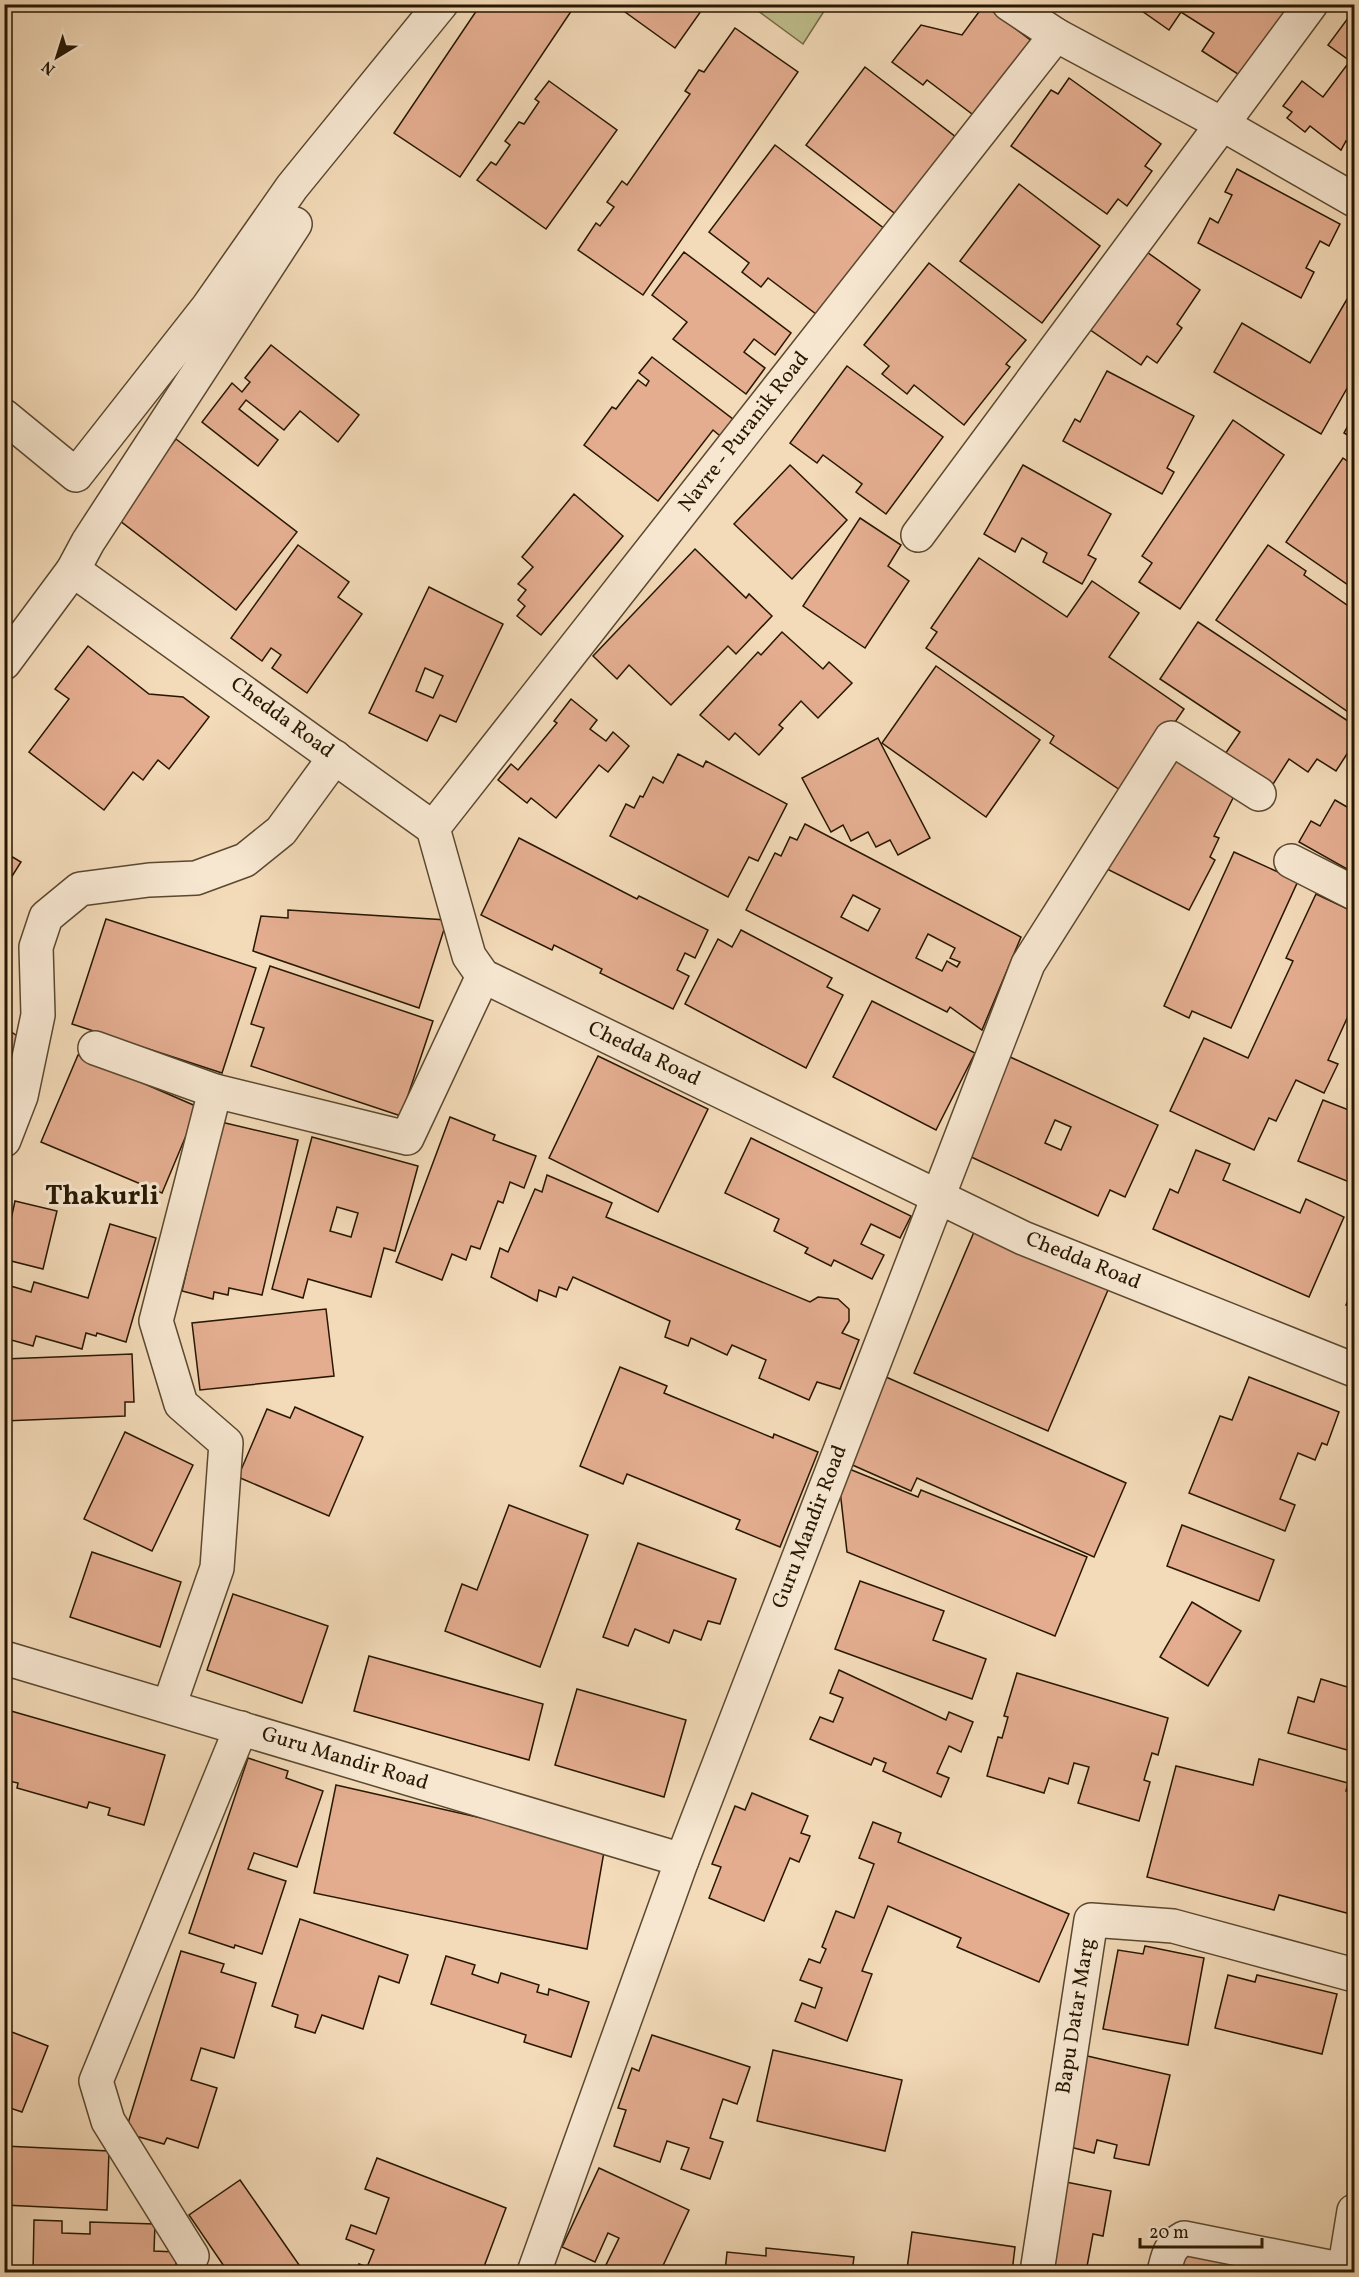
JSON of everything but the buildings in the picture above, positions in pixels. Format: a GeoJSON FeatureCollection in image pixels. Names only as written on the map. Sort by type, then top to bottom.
{"type":"FeatureCollection","features":[{"type":"Feature","properties":{"kind":"street"},"geometry":{"type":"LineString","coordinates":[[4,416],[76,475],[208,307],[292,187],[441,4]]}},
{"type":"Feature","properties":{"kind":"street"},"geometry":{"type":"LineString","coordinates":[[1009,4],[1056,35],[1222,124],[1354,200]]}},
{"type":"Feature","properties":{"kind":"street"},"geometry":{"type":"LineString","coordinates":[[918,535],[1311,4]]}},
{"type":"Feature","properties":{"kind":"street","name":"Navre - Puranik Road"},"geometry":{"type":"LineString","coordinates":[[433,828],[1056,35]]}},
{"type":"Feature","properties":{"kind":"street"},"geometry":{"type":"LineString","coordinates":[[4,663],[73,570],[295,224]]}},
{"type":"Feature","properties":{"kind":"street","name":"Chedda Road"},"geometry":{"type":"LineString","coordinates":[[73,570],[433,828]]}},
{"type":"Feature","properties":{"kind":"street","name":"Guru Mandir Road"},"geometry":{"type":"LineString","coordinates":[[534,2272],[682,1860],[1028,964],[1171,738],[1258,794]]}},
{"type":"Feature","properties":{"kind":"street"},"geometry":{"type":"LineString","coordinates":[[4,1140],[21,1096],[38,1015],[36,947],[46,917],[80,889],[149,880],[196,878],[245,860],[281,831],[335,757]]}},
{"type":"Feature","properties":{"kind":"street"},"geometry":{"type":"LineString","coordinates":[[95,1048],[215,1091],[407,1138],[483,976],[470,956],[433,828]]}},
{"type":"Feature","properties":{"kind":"street"},"geometry":{"type":"LineString","coordinates":[[1291,861],[1354,893]]}},
{"type":"Feature","properties":{"kind":"street","name":"Chedda Road"},"geometry":{"type":"LineString","coordinates":[[483,976],[1023,1238],[1354,1370]]}},
{"type":"Feature","properties":{"kind":"street"},"geometry":{"type":"LineString","coordinates":[[169,1707],[217,1568],[226,1443],[181,1404],[156,1321],[215,1091]]}},
{"type":"Feature","properties":{"kind":"street","name":"Guru Mandir Road"},"geometry":{"type":"LineString","coordinates":[[8,1659],[682,1860]]}},
{"type":"Feature","properties":{"kind":"street"},"geometry":{"type":"LineString","coordinates":[[192,2256],[108,2121],[96,2081],[241,1728]]}},
{"type":"Feature","properties":{"kind":"street","name":"Bapu Datar Marg"},"geometry":{"type":"LineString","coordinates":[[1037,2272],[1091,1920],[1173,1926],[1354,1975]]}},
{"type":"Feature","properties":{"kind":"street"},"geometry":{"type":"LineString","coordinates":[[1164,2272],[1169,2252],[1175,2243],[1185,2238],[1344,2271],[1354,2211]]}},
{"type":"Feature","properties":{"kind":"shaded area"},"geometry":{"type":"Polygon","coordinates":[[[750,5],[828,5],[803,44],[750,5]]]}},
{"type":"Feature","properties":{"kind":"district","name":"Thakurli"},"geometry":{"type":"Point","coordinates":[102,1197]}}]}
